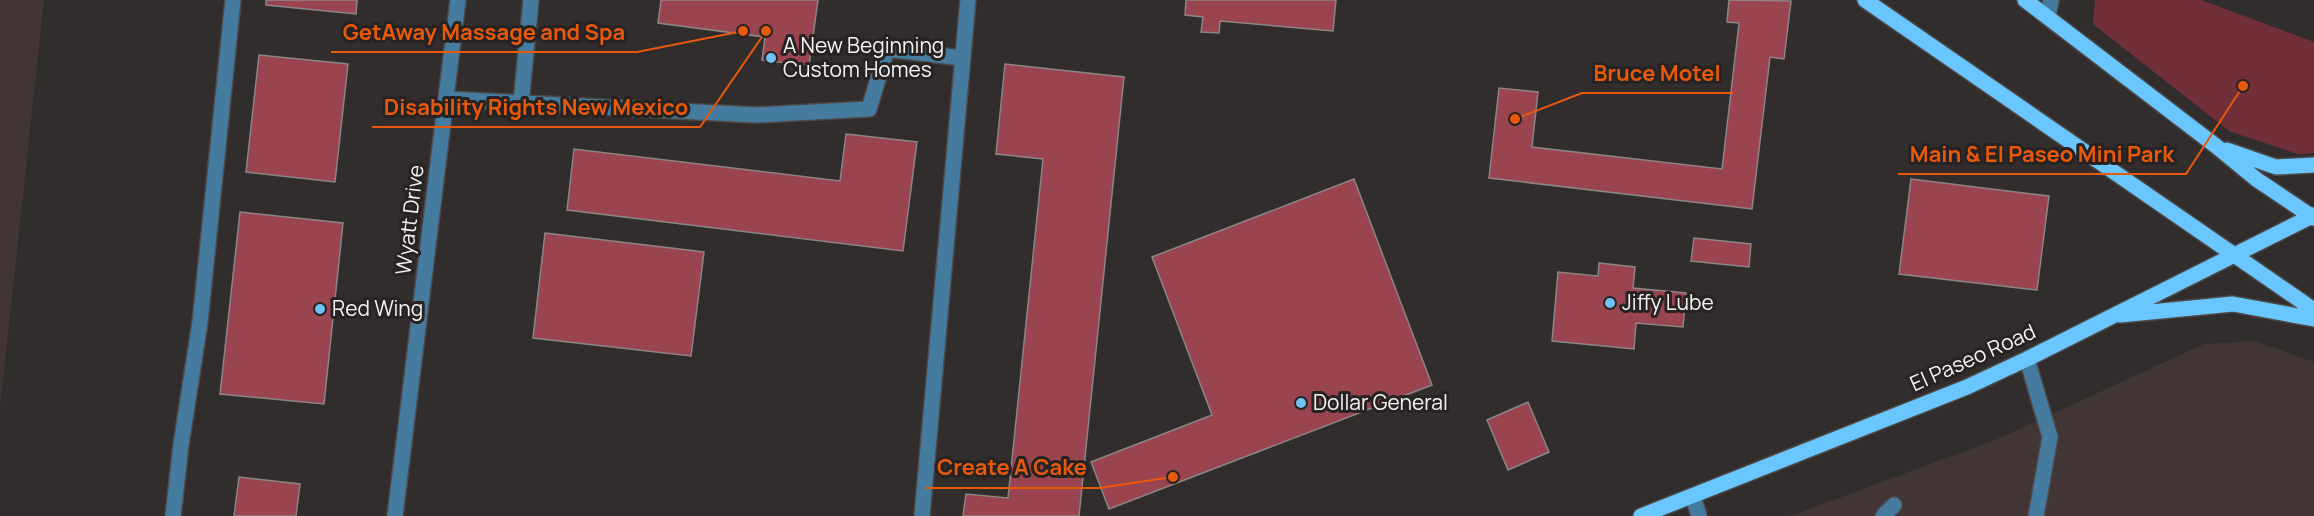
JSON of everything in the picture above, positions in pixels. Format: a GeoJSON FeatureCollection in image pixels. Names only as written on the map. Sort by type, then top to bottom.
{"type":"FeatureCollection","features":[{"type":"Feature","properties":{"kind":"main road"},"geometry":{"type":"LineString","coordinates":[[1865,0],[2314,310]]}},
{"type":"Feature","properties":{"kind":"main road"},"geometry":{"type":"LineString","coordinates":[[2025,0],[2256,179],[2313,216]]}},
{"type":"Feature","properties":{"kind":"main road"},"geometry":{"type":"LineString","coordinates":[[2216,146],[2276,167],[2314,165]]}},
{"type":"Feature","properties":{"kind":"main road","name":"El Paseo Road"},"geometry":{"type":"LineString","coordinates":[[1641,516],[1967,387],[2313,216]]}},
{"type":"Feature","properties":{"kind":"main road"},"geometry":{"type":"LineString","coordinates":[[2112,316],[2233,304],[2314,319]]}},
{"type":"Feature","properties":{"kind":"street"},"geometry":{"type":"LineString","coordinates":[[173,516],[180,445],[200,322],[233,0]]}},
{"type":"Feature","properties":{"kind":"street","name":"Wyatt Drive"},"geometry":{"type":"LineString","coordinates":[[395,516],[458,0]]}},
{"type":"Feature","properties":{"kind":"street"},"geometry":{"type":"LineString","coordinates":[[521,103],[531,0]]}},
{"type":"Feature","properties":{"kind":"street"},"geometry":{"type":"LineString","coordinates":[[922,516],[968,0]]}},
{"type":"Feature","properties":{"kind":"street"},"geometry":{"type":"LineString","coordinates":[[2048,16],[2051,0]]}},
{"type":"Feature","properties":{"kind":"street"},"geometry":{"type":"LineString","coordinates":[[446,99],[756,115],[869,109],[887,49],[962,58]]}},
{"type":"Feature","properties":{"kind":"street"},"geometry":{"type":"LineString","coordinates":[[2027,359],[2050,437],[2036,516]]}},
{"type":"Feature","properties":{"kind":"street"},"geometry":{"type":"LineString","coordinates":[[1693,496],[1699,516]]}},
{"type":"Feature","properties":{"kind":"shaded area"},"geometry":{"type":"Polygon","coordinates":[[[0,0],[44,0],[0,408],[0,0]]]}},
{"type":"Feature","properties":{"kind":"shaded area"},"geometry":{"type":"Polygon","coordinates":[[[2095,0],[2201,0],[2314,42],[2314,153],[2298,154],[2229,131],[2093,24],[2095,0]]]}},
{"type":"Feature","properties":{"kind":"shaded area"},"geometry":{"type":"Polygon","coordinates":[[[2255,341],[2314,362],[2314,516],[1791,516],[2000,438],[2204,344],[2255,341]]]}},
{"type":"Feature","properties":{"kind":"building"},"geometry":{"type":"Polygon","coordinates":[[[266,0],[357,0],[356,14],[266,5],[266,0]]]}},
{"type":"Feature","properties":{"kind":"building"},"geometry":{"type":"Polygon","coordinates":[[[661,0],[818,0],[809,66],[762,60],[765,37],[658,23],[661,0]]]}},
{"type":"Feature","properties":{"kind":"building"},"geometry":{"type":"Polygon","coordinates":[[[1186,0],[1336,0],[1333,31],[1220,21],[1219,33],[1201,32],[1203,17],[1185,15],[1186,0]]]}},
{"type":"Feature","properties":{"kind":"building"},"geometry":{"type":"Polygon","coordinates":[[[1729,0],[1791,1],[1784,59],[1770,57],[1752,209],[1489,178],[1499,88],[1538,92],[1532,147],[1722,169],[1739,23],[1727,22],[1729,0]]]}},
{"type":"Feature","properties":{"kind":"building"},"geometry":{"type":"Polygon","coordinates":[[[259,55],[348,64],[335,182],[246,172],[259,55]]]}},
{"type":"Feature","properties":{"kind":"building"},"geometry":{"type":"Polygon","coordinates":[[[1005,64],[1124,77],[1079,516],[963,516],[966,494],[1008,498],[1043,159],[996,154],[1005,64]]]}},
{"type":"Feature","properties":{"kind":"building"},"geometry":{"type":"Polygon","coordinates":[[[846,134],[917,142],[903,251],[567,210],[574,149],[840,181],[846,134]]]}},
{"type":"Feature","properties":{"kind":"building"},"geometry":{"type":"Polygon","coordinates":[[[1354,179],[1432,385],[1109,509],[1091,462],[1212,415],[1152,257],[1354,179]]]}},
{"type":"Feature","properties":{"kind":"building"},"geometry":{"type":"Polygon","coordinates":[[[1911,179],[2049,196],[2037,290],[1899,274],[1911,179]]]}},
{"type":"Feature","properties":{"kind":"building"},"geometry":{"type":"Polygon","coordinates":[[[240,212],[343,223],[324,404],[220,394],[240,212]]]}},
{"type":"Feature","properties":{"kind":"building"},"geometry":{"type":"Polygon","coordinates":[[[545,233],[704,252],[691,356],[533,338],[545,233]]]}},
{"type":"Feature","properties":{"kind":"building"},"geometry":{"type":"Polygon","coordinates":[[[1694,238],[1751,244],[1749,267],[1691,261],[1694,238]]]}},
{"type":"Feature","properties":{"kind":"building"},"geometry":{"type":"Polygon","coordinates":[[[1599,263],[1635,267],[1633,288],[1686,293],[1683,327],[1636,323],[1634,349],[1552,341],[1558,272],[1598,276],[1599,263]]]}},
{"type":"Feature","properties":{"kind":"building"},"geometry":{"type":"Polygon","coordinates":[[[1528,402],[1549,452],[1508,470],[1487,420],[1528,402]]]}},
{"type":"Feature","properties":{"kind":"building"},"geometry":{"type":"Polygon","coordinates":[[[239,477],[300,484],[296,516],[234,516],[239,477]]]}},
{"type":"Feature","properties":{"kind":"place","name":"GetAway Massage and Spa"},"geometry":{"type":"Point","coordinates":[743,31]}},
{"type":"Feature","properties":{"kind":"place","name":"Disability Rights New Mexico"},"geometry":{"type":"Point","coordinates":[766,31]}},
{"type":"Feature","properties":{"kind":"place","name":"A New Beginning Custom Homes"},"geometry":{"type":"Point","coordinates":[771,58]}},
{"type":"Feature","properties":{"kind":"place","name":"Main & El Paseo Mini Park"},"geometry":{"type":"Point","coordinates":[2243,86]}},
{"type":"Feature","properties":{"kind":"place","name":"Bruce Motel"},"geometry":{"type":"Point","coordinates":[1515,119]}},
{"type":"Feature","properties":{"kind":"place","name":"Jiffy Lube"},"geometry":{"type":"Point","coordinates":[1610,303]}},
{"type":"Feature","properties":{"kind":"place","name":"Red Wing"},"geometry":{"type":"Point","coordinates":[320,309]}},
{"type":"Feature","properties":{"kind":"place","name":"Dollar General"},"geometry":{"type":"Point","coordinates":[1301,403]}},
{"type":"Feature","properties":{"kind":"place","name":"Create A Cake"},"geometry":{"type":"Point","coordinates":[1173,477]}}]}
